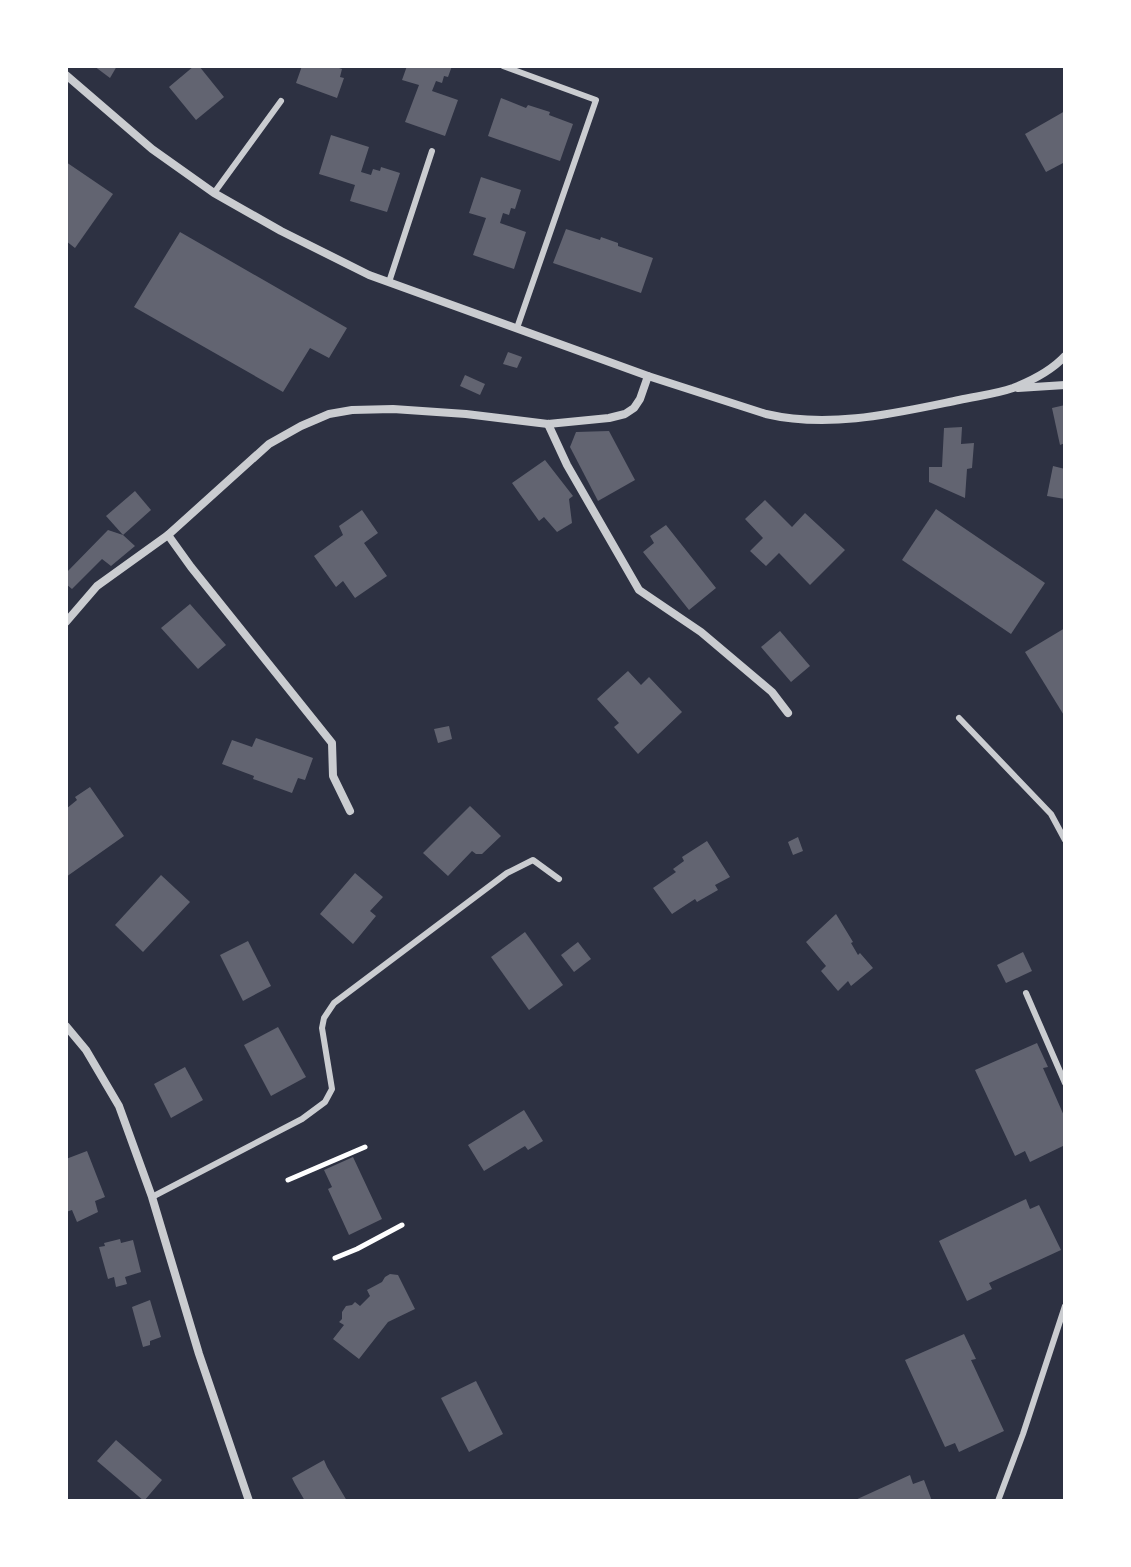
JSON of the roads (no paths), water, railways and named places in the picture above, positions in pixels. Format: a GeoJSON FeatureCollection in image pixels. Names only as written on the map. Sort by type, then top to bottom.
{"type":"FeatureCollection","features":[{"type":"Feature","properties":{"kind":"street"},"geometry":{"type":"LineString","coordinates":[[66,75],[152,149],[214,193],[369,275],[648,376],[766,414],[803,420],[840,420],[902,412],[1013,388],[1065,385]]}},
{"type":"Feature","properties":{"kind":"street"},"geometry":{"type":"LineString","coordinates":[[1013,388],[1050,369],[1065,356]]}},
{"type":"Feature","properties":{"kind":"street"},"geometry":{"type":"LineString","coordinates":[[66,622],[97,586],[168,535],[269,444],[329,414],[393,409],[548,424],[609,418],[630,412],[637,404],[648,376]]}},
{"type":"Feature","properties":{"kind":"street"},"geometry":{"type":"LineString","coordinates":[[548,424],[567,465],[639,590],[701,632],[772,692],[788,713]]}},
{"type":"Feature","properties":{"kind":"street"},"geometry":{"type":"LineString","coordinates":[[168,535],[332,743],[333,776],[350,811]]}},
{"type":"Feature","properties":{"kind":"street"},"geometry":{"type":"LineString","coordinates":[[66,1026],[92,1059],[119,1106],[152,1197],[199,1354],[249,1501]]}},
{"type":"Feature","properties":{"kind":"lane"},"geometry":{"type":"LineString","coordinates":[[503,66],[596,100],[517,328]]}},
{"type":"Feature","properties":{"kind":"lane"},"geometry":{"type":"LineString","coordinates":[[214,193],[281,101]]}},
{"type":"Feature","properties":{"kind":"lane"},"geometry":{"type":"LineString","coordinates":[[389,282],[432,151]]}},
{"type":"Feature","properties":{"kind":"lane"},"geometry":{"type":"LineString","coordinates":[[959,718],[1051,814],[1065,840]]}},
{"type":"Feature","properties":{"kind":"lane"},"geometry":{"type":"LineString","coordinates":[[152,1197],[302,1119],[325,1102],[332,1089],[322,1028],[324,1018],[334,1003],[507,873],[533,860],[559,879]]}},
{"type":"Feature","properties":{"kind":"lane"},"geometry":{"type":"LineString","coordinates":[[1026,993],[1065,1083]]}},
{"type":"Feature","properties":{"kind":"lane"},"geometry":{"type":"LineString","coordinates":[[998,1501],[1065,1306]]}}]}
